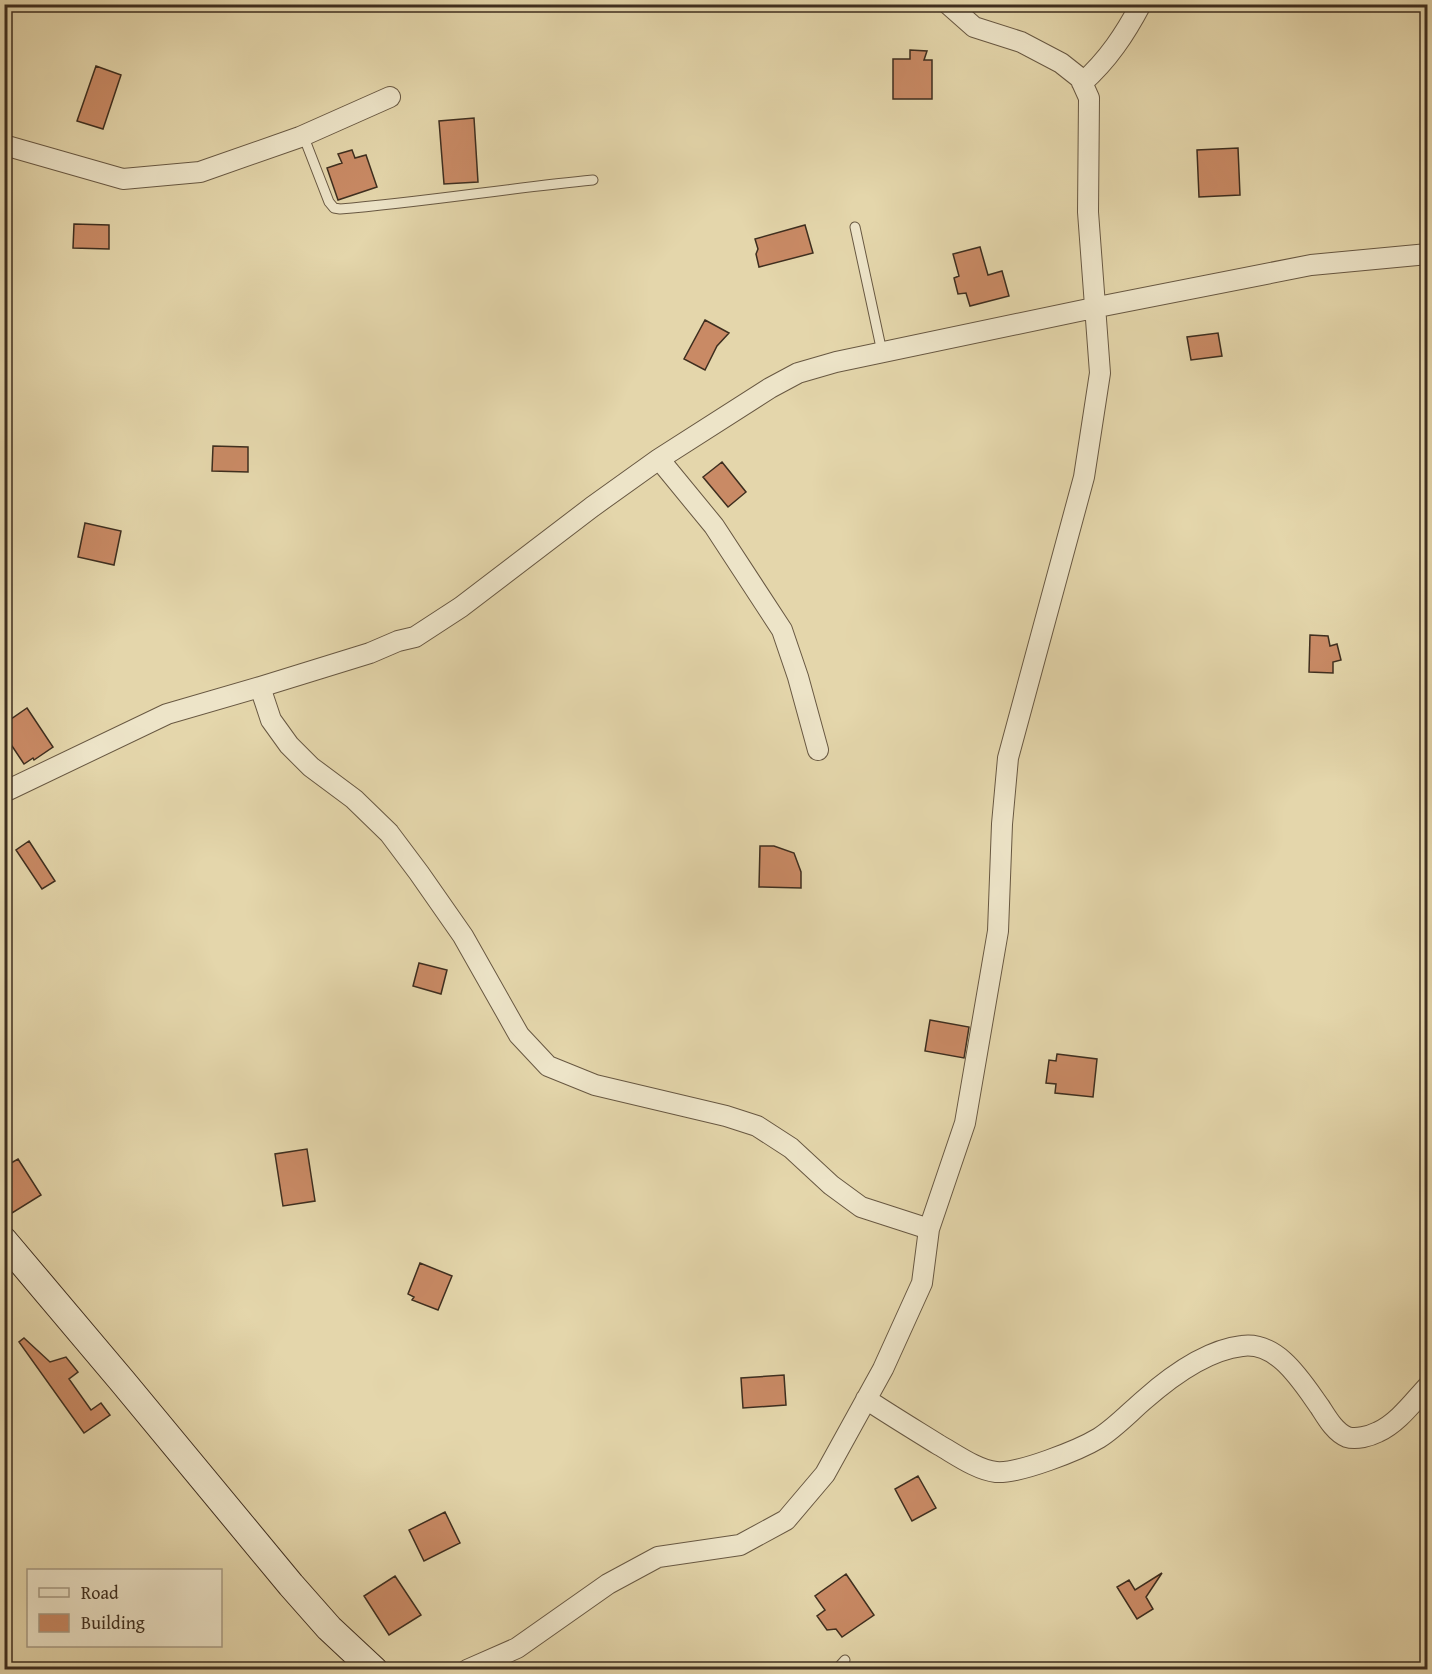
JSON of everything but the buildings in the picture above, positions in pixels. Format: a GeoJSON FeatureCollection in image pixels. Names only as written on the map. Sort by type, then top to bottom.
{"type":"FeatureCollection","features":[{"type":"Feature","properties":{"kind":"main road"},"geometry":{"type":"LineString","coordinates":[[4,1241],[291,1585],[329,1628],[374,1670]]}},
{"type":"Feature","properties":{"kind":"street"},"geometry":{"type":"LineString","coordinates":[[467,1670],[517,1648],[608,1584],[658,1557],[740,1545],[786,1520],[825,1474],[883,1370],[922,1283],[929,1229],[965,1123],[998,932],[1002,824],[1008,758],[1084,477],[1100,373],[1088,212],[1089,98],[1080,78],[1061,63],[1021,42],[974,27],[948,4]]}},
{"type":"Feature","properties":{"kind":"street"},"geometry":{"type":"LineString","coordinates":[[1082,83],[1102,64],[1121,39],[1142,4]]}},
{"type":"Feature","properties":{"kind":"street"},"geometry":{"type":"LineString","coordinates":[[4,145],[123,179],[200,172],[303,135],[390,97]]}},
{"type":"Feature","properties":{"kind":"street"},"geometry":{"type":"LineString","coordinates":[[4,792],[167,714],[370,653],[398,641],[415,637],[461,607],[582,514],[659,459],[762,393],[798,373],[882,352],[1311,265],[1428,254]]}},
{"type":"Feature","properties":{"kind":"street"},"geometry":{"type":"LineString","coordinates":[[659,459],[714,526],[782,630],[798,676],[818,750]]}},
{"type":"Feature","properties":{"kind":"street"},"geometry":{"type":"LineString","coordinates":[[260,687],[272,720],[289,745],[311,767],[354,799],[389,833],[463,936],[519,1035],[548,1066],[596,1084],[726,1116],[757,1126],[791,1148],[831,1185],[861,1207],[929,1229]]}},
{"type":"Feature","properties":{"kind":"street"},"geometry":{"type":"LineString","coordinates":[[866,1399],[966,1461],[996,1472],[1015,1470],[1039,1463],[1100,1438],[1170,1377],[1215,1354],[1243,1346],[1263,1348],[1281,1359],[1306,1387],[1332,1425],[1348,1437],[1363,1437],[1378,1432],[1395,1421],[1428,1386]]}},
{"type":"Feature","properties":{"kind":"lane"},"geometry":{"type":"LineString","coordinates":[[303,135],[329,202],[334,208],[340,209],[394,205],[521,187],[593,180]]}},
{"type":"Feature","properties":{"kind":"lane"},"geometry":{"type":"LineString","coordinates":[[855,227],[882,352]]}},
{"type":"Feature","properties":{"kind":"lane"},"geometry":{"type":"LineString","coordinates":[[836,1670],[845,1660]]}}]}
